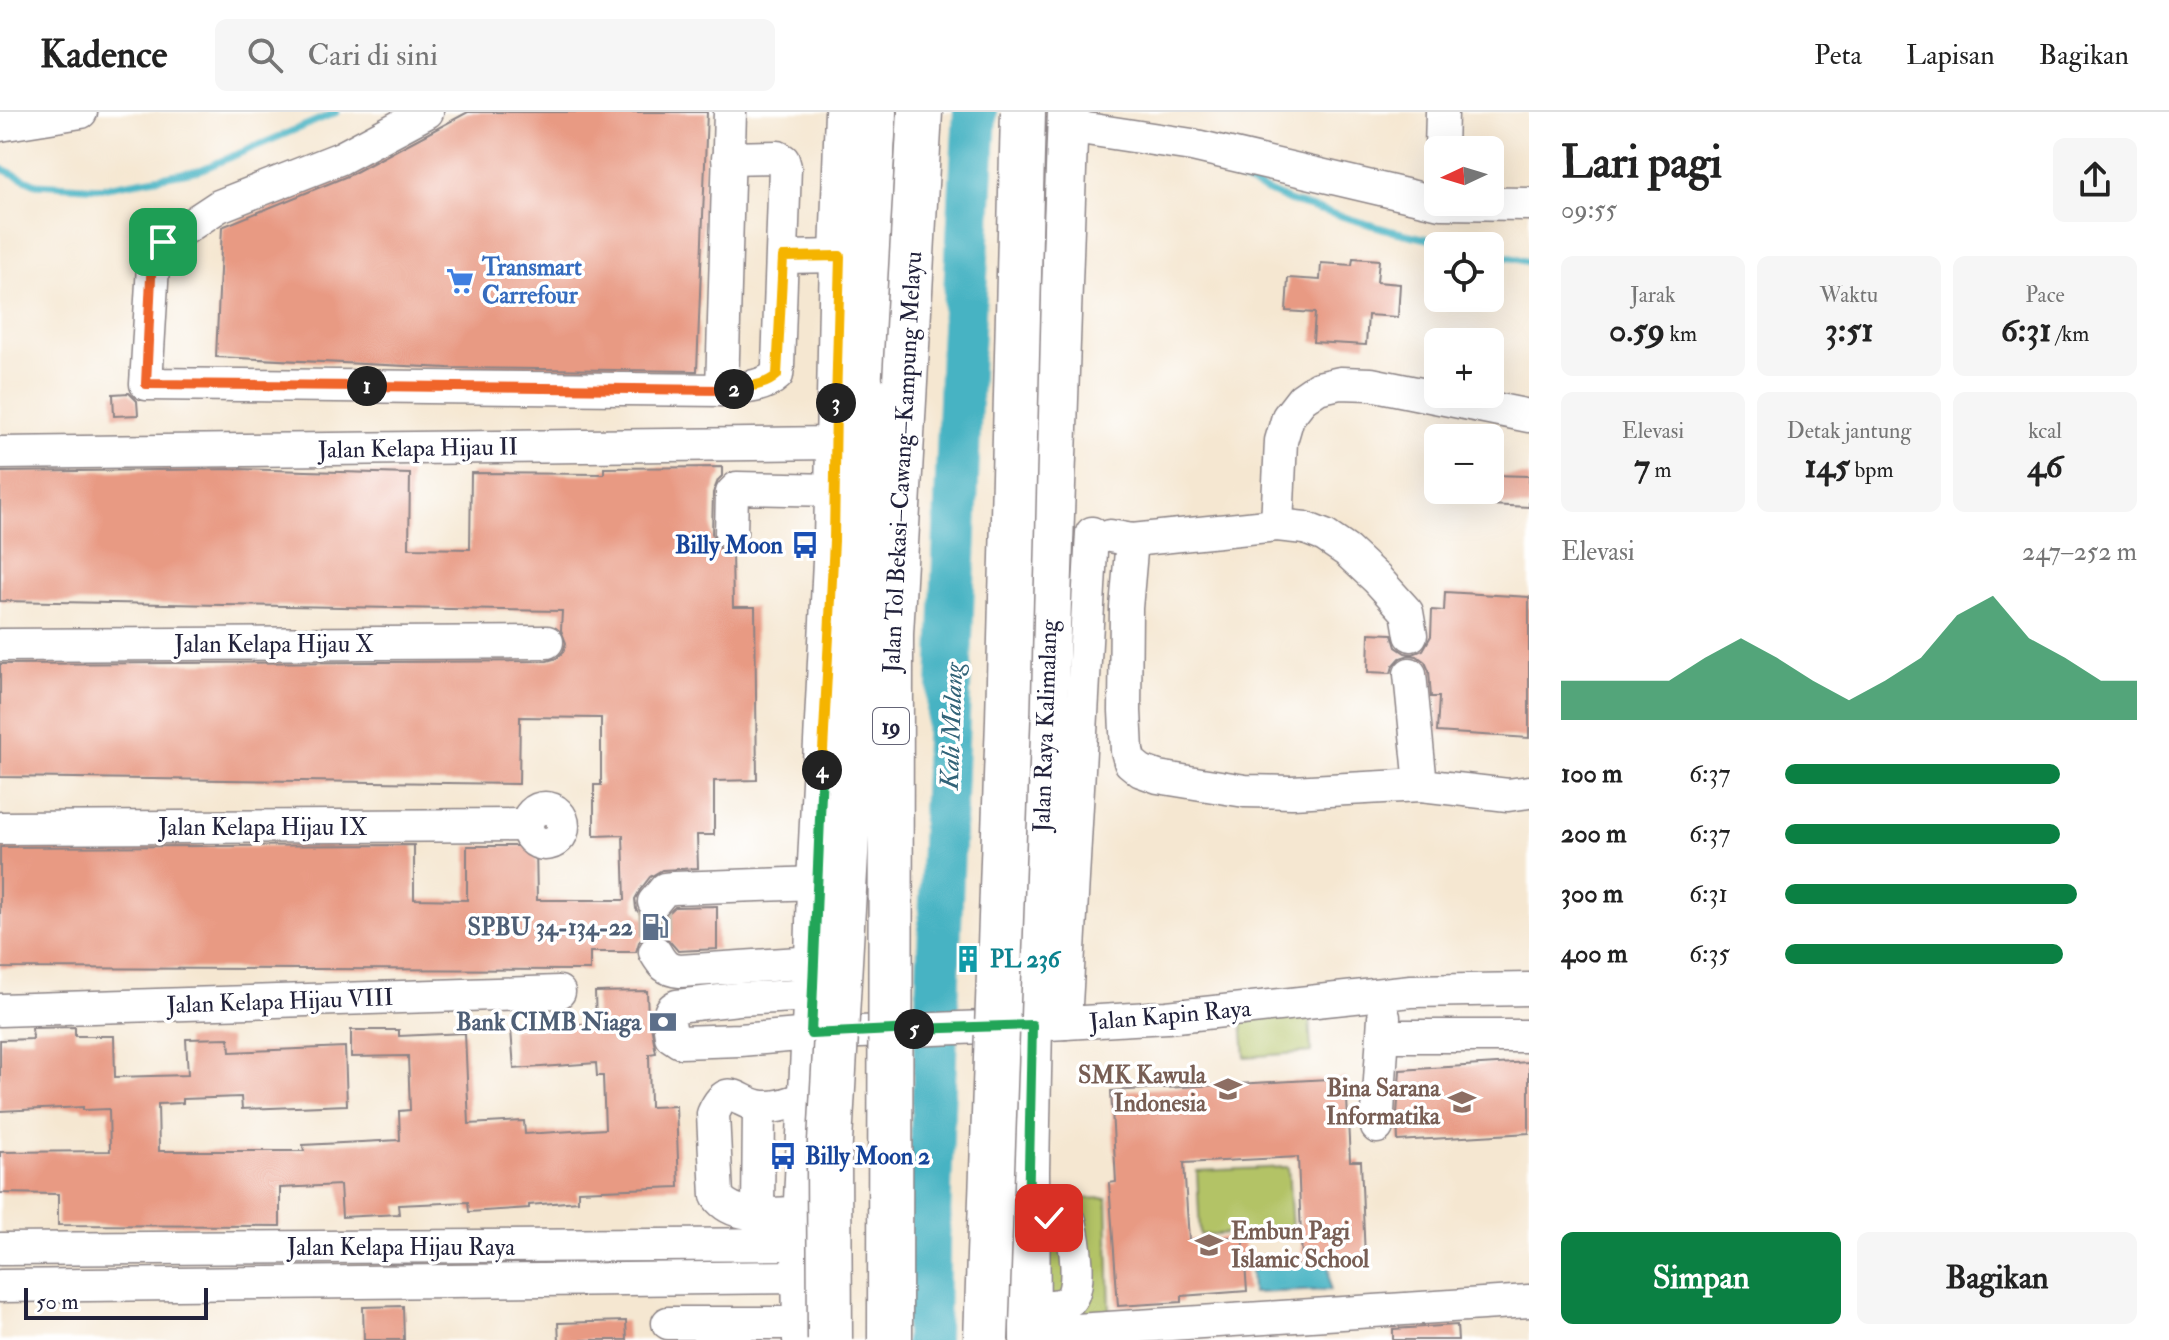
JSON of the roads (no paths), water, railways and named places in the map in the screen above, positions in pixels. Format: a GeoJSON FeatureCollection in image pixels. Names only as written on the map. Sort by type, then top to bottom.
{"type":"FeatureCollection","features":[{"type":"Feature","properties":{"kind":"highway"},"geometry":{"type":"LineString","coordinates":[[811,1334],[829,1160],[850,782],[874,112]]}},
{"type":"Feature","properties":{"kind":"highway","name":"Jalan Tol Bekasi–Cawang–Kampung Melayu"},"geometry":{"type":"LineString","coordinates":[[890,1340],[891,634],[920,112]]}},
{"type":"Feature","properties":{"kind":"highway"},"geometry":{"type":"LineString","coordinates":[[986,1340],[1009,696],[1023,112]]}},
{"type":"Feature","properties":{"kind":"main road"},"geometry":{"type":"LineString","coordinates":[[811,1334],[802,1244],[834,541],[845,112]]}},
{"type":"Feature","properties":{"kind":"main road","name":"Jalan Raya Kalimalang"},"geometry":{"type":"LineString","coordinates":[[1029,1327],[1028,1217],[1048,1024],[1046,744],[1052,526],[1081,120]]}},
{"type":"Feature","properties":{"kind":"street"},"geometry":{"type":"LineString","coordinates":[[0,125],[81,112]]}},
{"type":"Feature","properties":{"kind":"street"},"geometry":{"type":"LineString","coordinates":[[427,112],[341,158],[219,206],[154,249],[146,384],[722,390],[762,385],[777,375],[785,167],[778,157],[728,158]]}},
{"type":"Feature","properties":{"kind":"street"},"geometry":{"type":"LineString","coordinates":[[722,390],[730,112]]}},
{"type":"Feature","properties":{"kind":"street"},"geometry":{"type":"LineString","coordinates":[[1441,136],[1442,112]]}},
{"type":"Feature","properties":{"kind":"street"},"geometry":{"type":"LineString","coordinates":[[1081,120],[1424,198]]}},
{"type":"Feature","properties":{"kind":"street"},"geometry":{"type":"LineString","coordinates":[[1504,203],[1529,204]]}},
{"type":"Feature","properties":{"kind":"street"},"geometry":{"type":"LineString","coordinates":[[783,257],[840,256]]}},
{"type":"Feature","properties":{"kind":"street"},"geometry":{"type":"LineString","coordinates":[[1277,525],[1281,441],[1288,417],[1302,399],[1318,388],[1340,383],[1371,384],[1529,416]]}},
{"type":"Feature","properties":{"kind":"street","name":"Jalan Kelapa Hijau II"},"geometry":{"type":"LineString","coordinates":[[0,453],[835,443]]}},
{"type":"Feature","properties":{"kind":"street"},"geometry":{"type":"LineString","coordinates":[[731,533],[732,493],[737,488],[834,490]]}},
{"type":"Feature","properties":{"kind":"street"},"geometry":{"type":"LineString","coordinates":[[1052,526],[1132,540],[1277,525],[1305,528],[1325,536],[1347,551],[1377,579],[1407,612],[1411,635]]}},
{"type":"Feature","properties":{"kind":"street"},"geometry":{"type":"LineString","coordinates":[[1048,1024],[1092,533]]}},
{"type":"Feature","properties":{"kind":"street"},"geometry":{"type":"LineString","coordinates":[[1132,540],[1126,608],[1125,711],[1127,751],[1130,762],[1141,771],[1158,777],[1245,791],[1292,792],[1421,785],[1508,795],[1529,792]]}},
{"type":"Feature","properties":{"kind":"street","name":"Jalan Kelapa Hijau X"},"geometry":{"type":"LineString","coordinates":[[0,645],[547,642]]}},
{"type":"Feature","properties":{"kind":"street"},"geometry":{"type":"LineString","coordinates":[[1410,674],[1421,785]]}},
{"type":"Feature","properties":{"kind":"street","name":"Jalan Kelapa Hijau IX"},"geometry":{"type":"LineString","coordinates":[[0,828],[527,825]]}},
{"type":"Feature","properties":{"kind":"street"},"geometry":{"type":"LineString","coordinates":[[654,902],[665,889],[817,883]]}},
{"type":"Feature","properties":{"kind":"street","name":"Jalan Kapin Raya"},"geometry":{"type":"LineString","coordinates":[[655,952],[669,970],[813,997],[860,1031],[1167,1017],[1411,991],[1529,989]]}},
{"type":"Feature","properties":{"kind":"street","name":"Jalan Kelapa Hijau VIII"},"geometry":{"type":"LineString","coordinates":[[0,1010],[559,992]]}},
{"type":"Feature","properties":{"kind":"street"},"geometry":{"type":"LineString","coordinates":[[1377,1127],[1384,994]]}},
{"type":"Feature","properties":{"kind":"street"},"geometry":{"type":"LineString","coordinates":[[1384,1036],[1529,1036]]}},
{"type":"Feature","properties":{"kind":"street"},"geometry":{"type":"LineString","coordinates":[[760,1229],[736,1209],[722,1203],[717,1196],[713,1114],[717,1103],[724,1097],[735,1096],[759,1107],[780,1106],[808,1097]]}},
{"type":"Feature","properties":{"kind":"street"},"geometry":{"type":"LineString","coordinates":[[759,1107],[760,1229]]}},
{"type":"Feature","properties":{"kind":"street","name":"Jalan Kelapa Hijau Raya"},"geometry":{"type":"LineString","coordinates":[[0,1249],[605,1246],[760,1229],[802,1244]]}},
{"type":"Feature","properties":{"kind":"street","name":"Jalan Kelapa Hijau Raya"},"geometry":{"type":"LineString","coordinates":[[0,1286],[603,1279],[802,1244]]}},
{"type":"Feature","properties":{"kind":"street"},"geometry":{"type":"LineString","coordinates":[[603,1279],[605,1246]]}},
{"type":"Feature","properties":{"kind":"street"},"geometry":{"type":"LineString","coordinates":[[1029,1327],[1529,1301]]}},
{"type":"Feature","properties":{"kind":"street"},"geometry":{"type":"LineString","coordinates":[[668,1323],[718,1332],[811,1334]]}},
{"type":"Feature","properties":{"kind":"water"},"geometry":{"type":"Polygon","coordinates":[[[1329,1262],[1330,1290],[1252,1293],[1251,1265],[1329,1262]]]}},
{"type":"Feature","properties":{"kind":"waterway"},"geometry":{"type":"LineString","coordinates":[[0,168],[36,184],[101,188],[200,170],[337,112]]}},
{"type":"Feature","properties":{"kind":"waterway","name":"Kali Malang"},"geometry":{"type":"LineString","coordinates":[[927,1340],[928,1241],[962,348],[975,112]]}},
{"type":"Feature","properties":{"kind":"waterway"},"geometry":{"type":"LineString","coordinates":[[1238,178],[1289,201],[1424,238]]}},
{"type":"Feature","properties":{"kind":"waterway"},"geometry":{"type":"LineString","coordinates":[[1504,256],[1529,262]]}},
{"type":"Feature","properties":{"kind":"tunnel"},"geometry":{"type":"LineString","coordinates":[[654,902],[655,952]]}},
{"type":"Feature","properties":{"kind":"place","name":"Transmart Carrefour"},"geometry":{"type":"Point","coordinates":[460,281]}},
{"type":"Feature","properties":{"kind":"place","name":"Billy Moon"},"geometry":{"type":"Point","coordinates":[805,545]}},
{"type":"Feature","properties":{"kind":"place","name":"SPBU 34-134-22"},"geometry":{"type":"Point","coordinates":[655,927]}},
{"type":"Feature","properties":{"kind":"place","name":"PL 236"},"geometry":{"type":"Point","coordinates":[968,959]}},
{"type":"Feature","properties":{"kind":"place","name":"Bank CIMB Niaga"},"geometry":{"type":"Point","coordinates":[663,1022]}},
{"type":"Feature","properties":{"kind":"place","name":"SMK Kawula Indonesia"},"geometry":{"type":"Point","coordinates":[1228,1089]}},
{"type":"Feature","properties":{"kind":"place","name":"Bina Sarana Informatika"},"geometry":{"type":"Point","coordinates":[1462,1102]}},
{"type":"Feature","properties":{"kind":"place","name":"Billy Moon 2"},"geometry":{"type":"Point","coordinates":[783,1156]}},
{"type":"Feature","properties":{"kind":"place","name":"Embun Pagi Islamic School"},"geometry":{"type":"Point","coordinates":[1209,1245]}}]}
